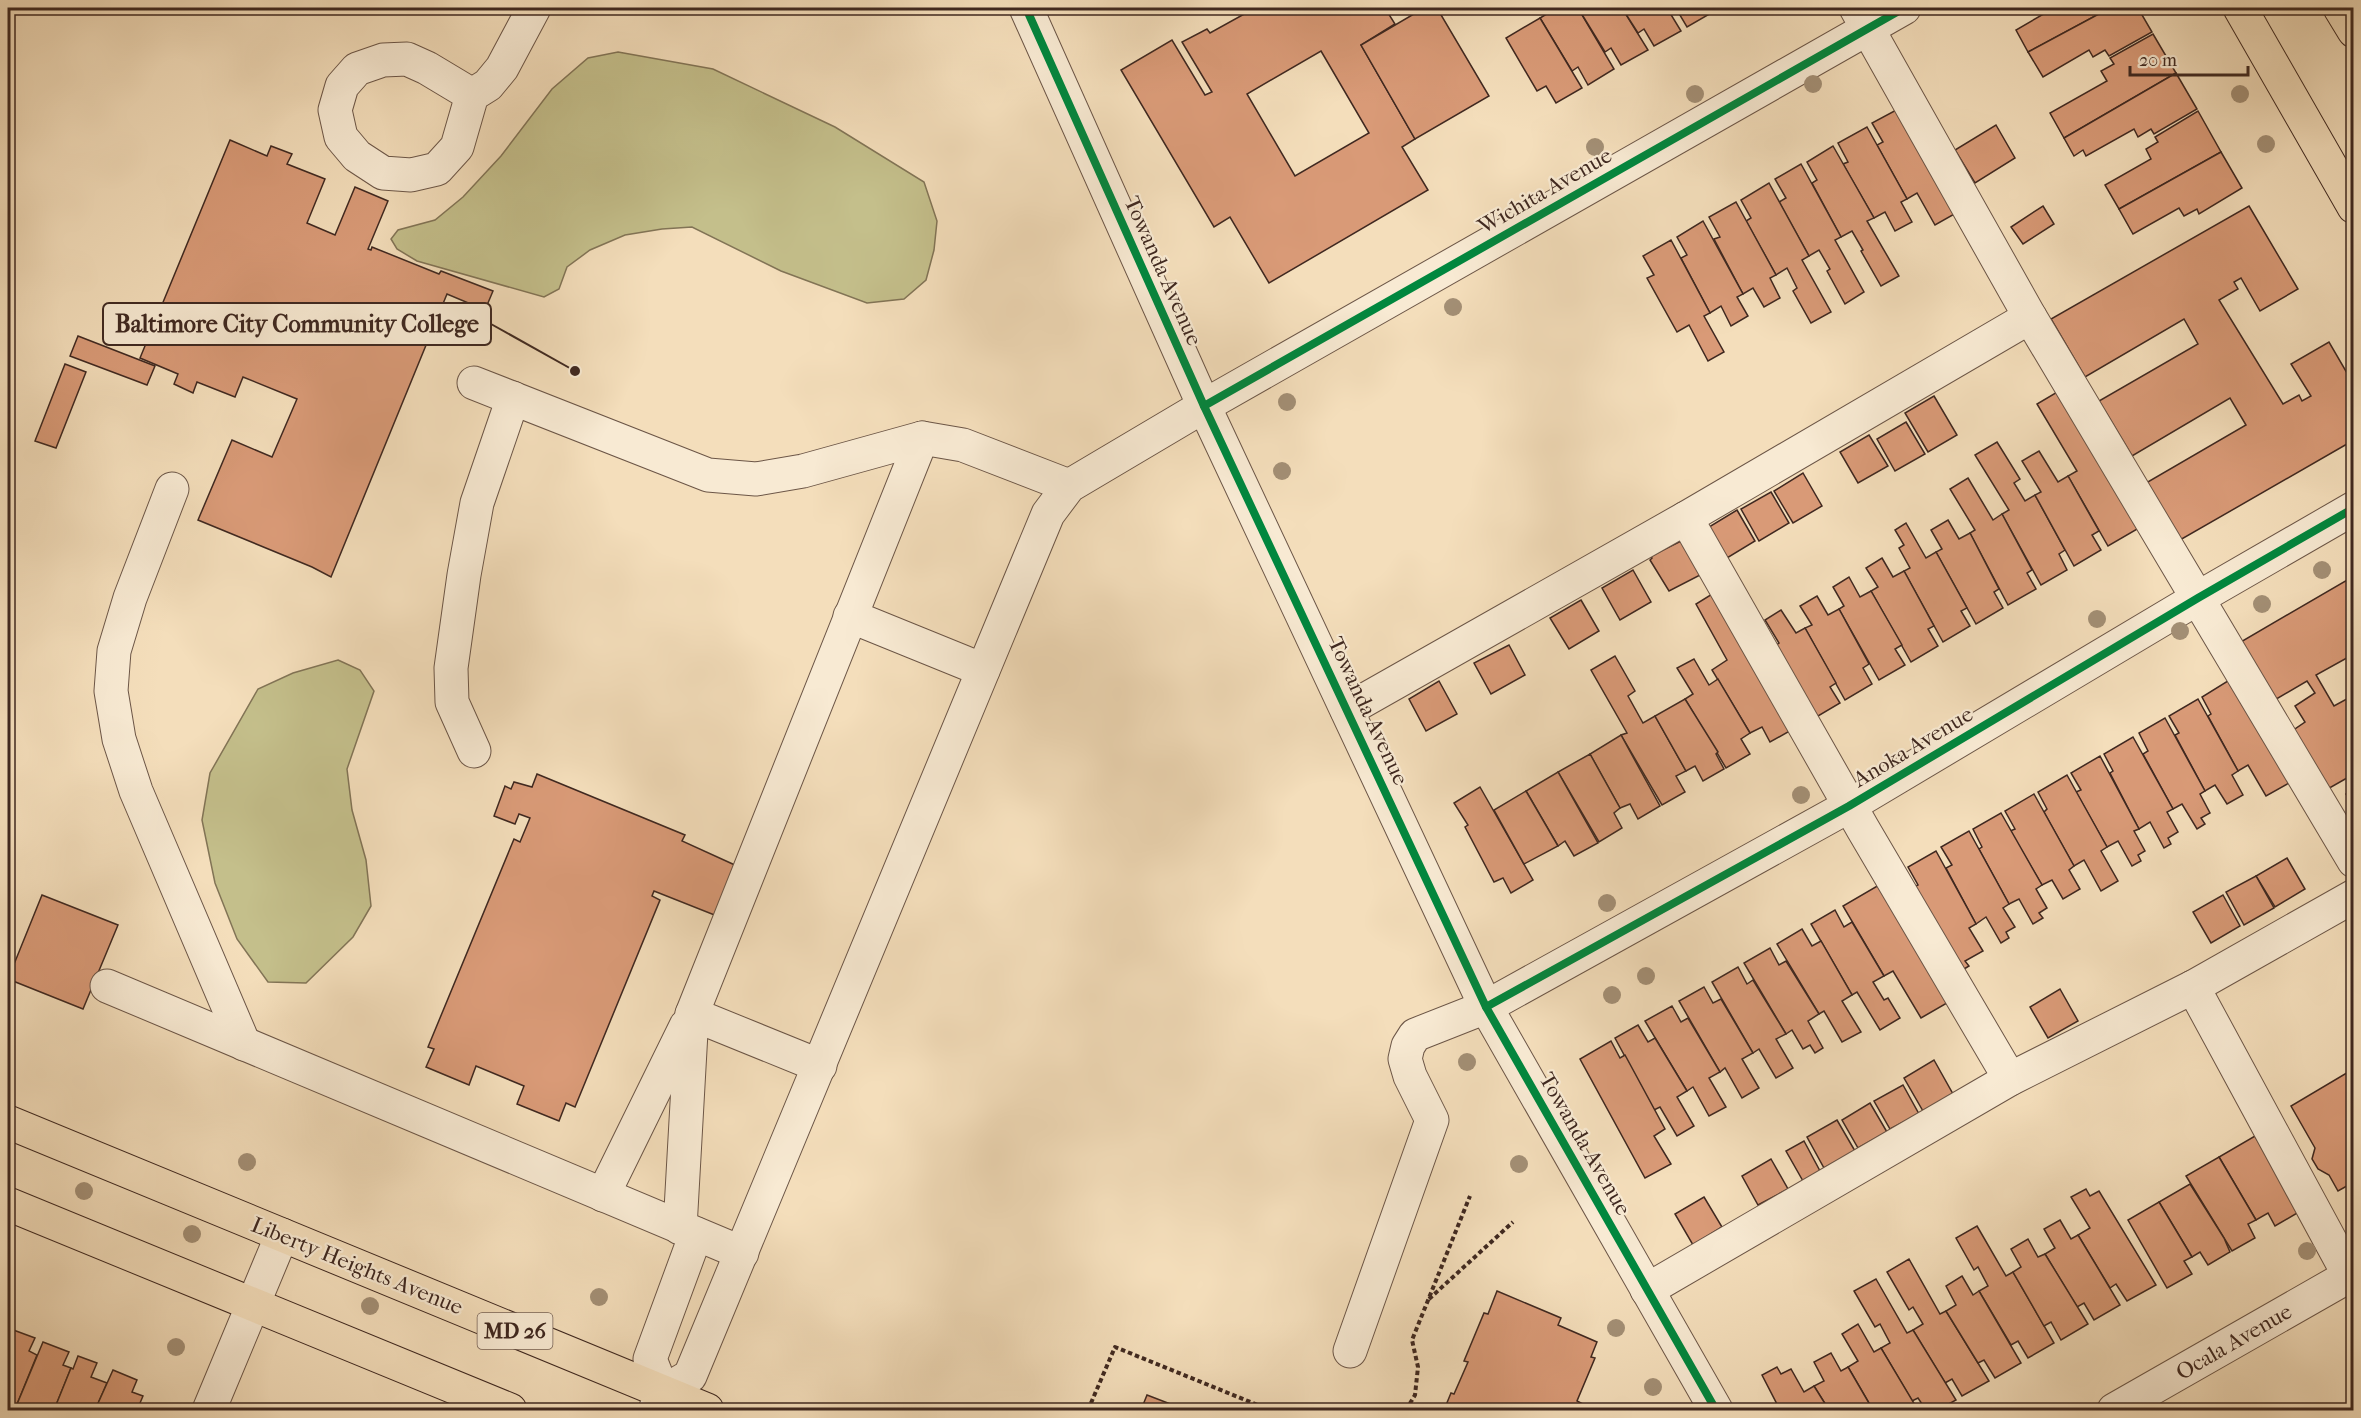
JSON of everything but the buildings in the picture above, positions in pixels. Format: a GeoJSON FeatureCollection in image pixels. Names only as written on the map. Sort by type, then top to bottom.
{"type":"FeatureCollection","features":[{"type":"Feature","properties":{"kind":"main road"},"geometry":{"type":"LineString","coordinates":[[2240,8],[2354,207]]}},
{"type":"Feature","properties":{"kind":"main road"},"geometry":{"type":"LineString","coordinates":[[2340,8],[2354,31]]}},
{"type":"Feature","properties":{"kind":"main road"},"geometry":{"type":"LineString","coordinates":[[2288,89],[2354,158]]}},
{"type":"Feature","properties":{"kind":"main road","name":"Liberty Heights Avenue"},"geometry":{"type":"LineString","coordinates":[[8,1122],[282,1235],[659,1401],[707,1410]]}},
{"type":"Feature","properties":{"kind":"main road"},"geometry":{"type":"LineString","coordinates":[[8,1204],[510,1410]]}},
{"type":"Feature","properties":{"kind":"street"},"geometry":{"type":"LineString","coordinates":[[472,95],[488,85],[501,68],[534,8]]}},
{"type":"Feature","properties":{"kind":"street","name":"Towanda Avenue"},"geometry":{"type":"LineString","coordinates":[[1026,8],[1204,406],[1485,1006],[1716,1410]]}},
{"type":"Feature","properties":{"kind":"street","name":"Wichita Avenue"},"geometry":{"type":"LineString","coordinates":[[1069,486],[1862,18],[1904,8]]}},
{"type":"Feature","properties":{"kind":"street"},"geometry":{"type":"LineString","coordinates":[[1862,18],[2030,317],[2354,861]]}},
{"type":"Feature","properties":{"kind":"street"},"geometry":{"type":"LineString","coordinates":[[1347,710],[1686,518],[2030,317]]}},
{"type":"Feature","properties":{"kind":"street"},"geometry":{"type":"LineString","coordinates":[[474,383],[708,475],[756,479],[803,471],[922,438],[963,444],[1069,486],[1048,514],[690,1376],[659,1401],[650,1359],[688,1231],[692,1014]]}},
{"type":"Feature","properties":{"kind":"street"},"geometry":{"type":"LineString","coordinates":[[474,750],[452,702],[451,668],[477,503],[513,398]]}},
{"type":"Feature","properties":{"kind":"street"},"geometry":{"type":"LineString","coordinates":[[603,1195],[692,1014],[922,438]]}},
{"type":"Feature","properties":{"kind":"street"},"geometry":{"type":"LineString","coordinates":[[172,489],[120,630],[114,651],[111,691],[119,739],[136,791],[244,1044]]}},
{"type":"Feature","properties":{"kind":"street","name":"Anoka Avenue"},"geometry":{"type":"LineString","coordinates":[[1350,1351],[1432,1120],[1410,1076],[1405,1059],[1408,1046],[1415,1035],[1485,1006],[1850,806],[2198,598],[2354,508]]}},
{"type":"Feature","properties":{"kind":"street"},"geometry":{"type":"LineString","coordinates":[[1686,518],[1850,806],[2010,1079]]}},
{"type":"Feature","properties":{"kind":"street"},"geometry":{"type":"LineString","coordinates":[[850,616],[982,670]]}},
{"type":"Feature","properties":{"kind":"street"},"geometry":{"type":"LineString","coordinates":[[1647,1290],[2010,1079],[2193,987],[2354,896]]}},
{"type":"Feature","properties":{"kind":"street"},"geometry":{"type":"LineString","coordinates":[[107,986],[742,1253]]}},
{"type":"Feature","properties":{"kind":"street"},"geometry":{"type":"LineString","coordinates":[[2193,987],[2351,1274]]}},
{"type":"Feature","properties":{"kind":"street"},"geometry":{"type":"LineString","coordinates":[[692,1014],[820,1066]]}},
{"type":"Feature","properties":{"kind":"street"},"geometry":{"type":"LineString","coordinates":[[209,1410],[282,1235]]}},
{"type":"Feature","properties":{"kind":"street","name":"Ocala Avenue"},"geometry":{"type":"LineString","coordinates":[[2114,1410],[2351,1274]]}},
{"type":"Feature","properties":{"kind":"path"},"geometry":{"type":"LineString","coordinates":[[1406,1410],[1415,1395],[1418,1367],[1412,1340],[1470,1196]]}},
{"type":"Feature","properties":{"kind":"path"},"geometry":{"type":"LineString","coordinates":[[1427,1301],[1513,1222]]}},
{"type":"Feature","properties":{"kind":"path"},"geometry":{"type":"LineString","coordinates":[[1088,1410],[1115,1347],[1270,1410]]}},
{"type":"Feature","properties":{"kind":"shaded area"},"geometry":{"type":"Polygon","coordinates":[[[618,52],[713,69],[835,127],[924,182],[937,221],[934,250],[926,280],[904,299],[867,303],[781,271],[692,227],[625,235],[590,250],[567,267],[559,289],[544,297],[417,261],[397,249],[391,239],[398,230],[435,220],[463,197],[501,156],[552,89],[588,58],[618,52]]]}},
{"type":"Feature","properties":{"kind":"shaded area"},"geometry":{"type":"Polygon","coordinates":[[[338,660],[360,670],[374,691],[347,769],[352,810],[366,860],[371,906],[353,937],[306,983],[268,982],[237,939],[215,883],[202,820],[210,773],[258,689],[293,673],[338,660]]]}},
{"type":"Feature","properties":{"kind":"cycle path"},"geometry":{"type":"LineString","coordinates":[[1026,8],[1204,406],[1486,1007],[1716,1410]]}},
{"type":"Feature","properties":{"kind":"cycle path"},"geometry":{"type":"LineString","coordinates":[[1204,406],[1904,8]]}},
{"type":"Feature","properties":{"kind":"cycle path"},"geometry":{"type":"LineString","coordinates":[[1486,1007],[1849,806],[2354,508]]}},
{"type":"Feature","properties":{"kind":"place","name":"Baltimore City Community College"},"geometry":{"type":"Point","coordinates":[575,371]}}]}
